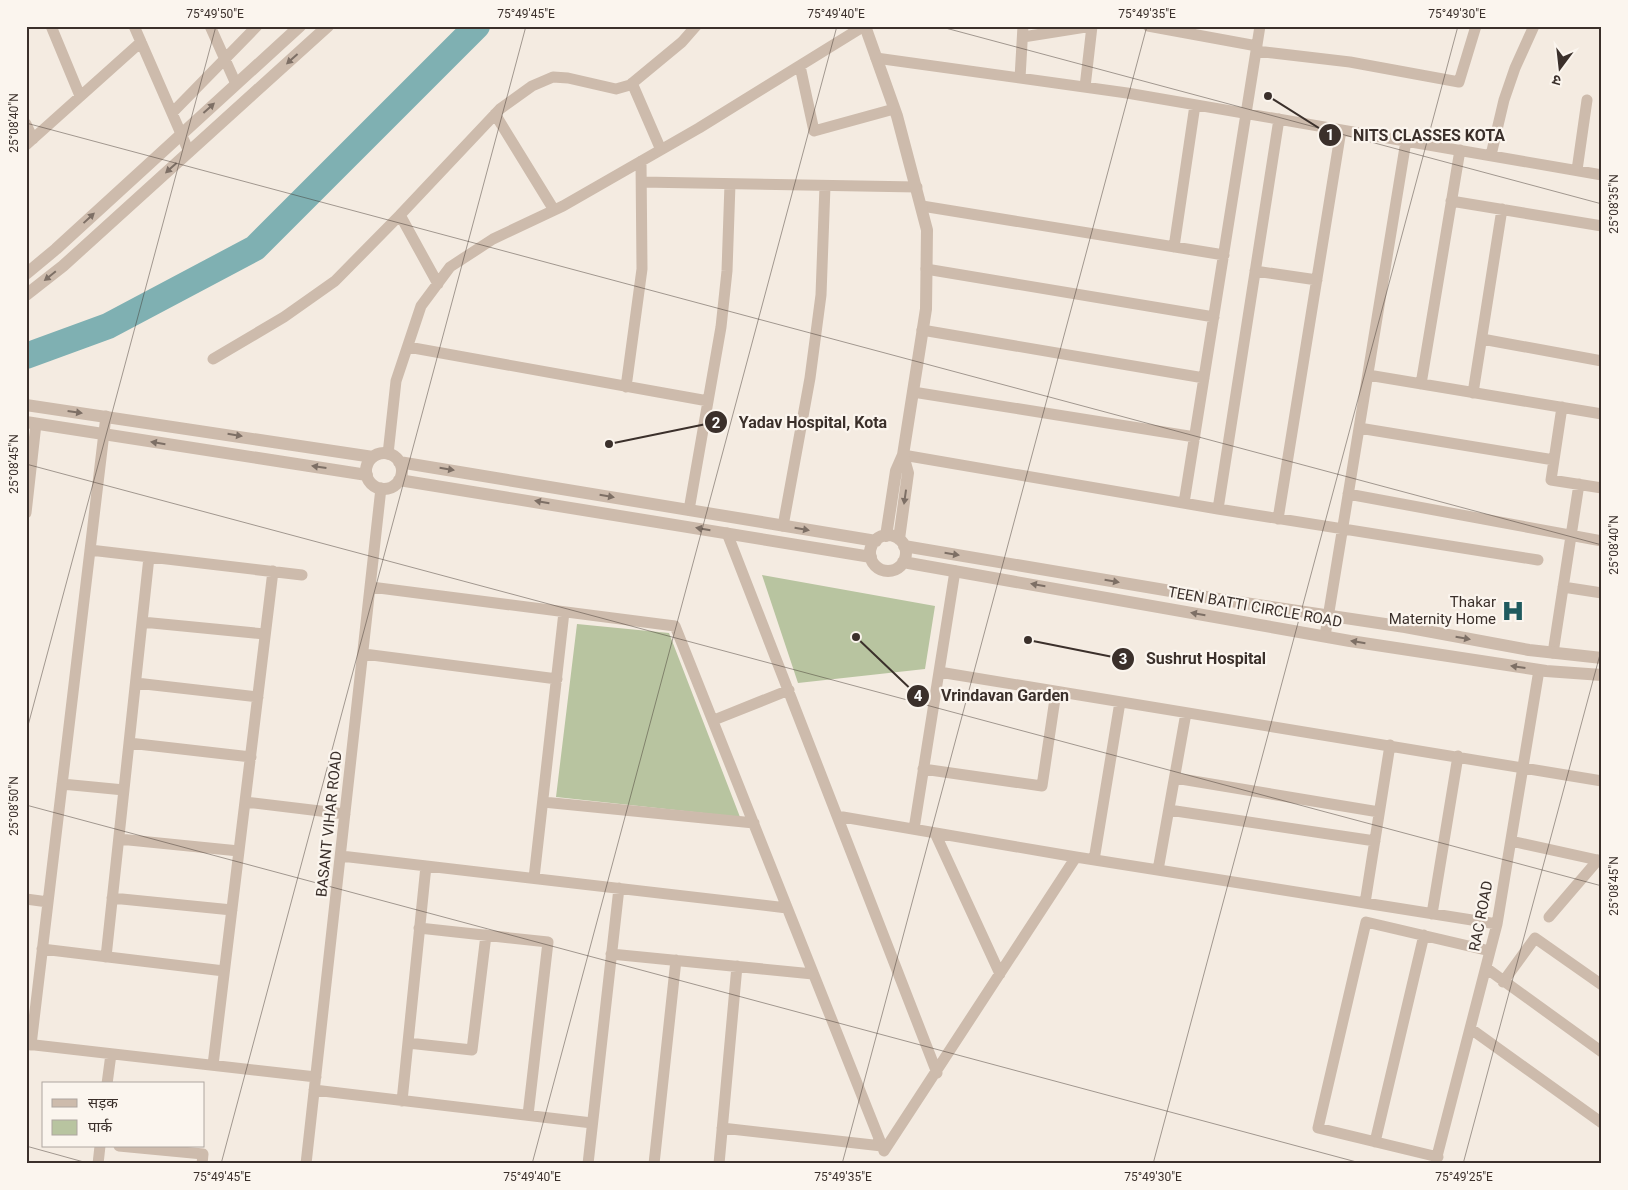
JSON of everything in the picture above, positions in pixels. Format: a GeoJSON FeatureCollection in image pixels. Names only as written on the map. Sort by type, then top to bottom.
{"type":"FeatureCollection","features":[{"type":"Feature","properties":{"kind":"street"},"geometry":{"type":"LineString","coordinates":[[51,26],[80,96]]}},
{"type":"Feature","properties":{"kind":"street"},"geometry":{"type":"LineString","coordinates":[[134,26],[189,152]]}},
{"type":"Feature","properties":{"kind":"street"},"geometry":{"type":"LineString","coordinates":[[210,26],[236,84]]}},
{"type":"Feature","properties":{"kind":"street"},"geometry":{"type":"LineString","coordinates":[[172,113],[257,26]]}},
{"type":"Feature","properties":{"kind":"street"},"geometry":{"type":"LineString","coordinates":[[26,274],[56,249],[300,26]]}},
{"type":"Feature","properties":{"kind":"street"},"geometry":{"type":"LineString","coordinates":[[26,296],[63,266],[328,26]]}},
{"type":"Feature","properties":{"kind":"street"},"geometry":{"type":"LineString","coordinates":[[213,359],[284,317],[335,281],[495,114],[532,86],[553,77],[568,78],[616,89],[632,83],[682,42],[696,26]]}},
{"type":"Feature","properties":{"kind":"street"},"geometry":{"type":"LineString","coordinates":[[388,454],[396,381],[422,306],[450,267],[494,238],[554,210],[661,150],[865,26],[894,109],[918,187],[927,230],[926,309],[904,455],[896,471],[881,539],[871,551],[874,564],[885,571],[898,568],[904,562],[906,553],[902,542],[908,473],[904,455]]}},
{"type":"Feature","properties":{"kind":"street"},"geometry":{"type":"LineString","coordinates":[[1020,78],[1023,32],[1092,26],[1085,87]]}},
{"type":"Feature","properties":{"kind":"street"},"geometry":{"type":"LineString","coordinates":[[1148,26],[1257,48],[1350,62],[1459,82],[1476,26]]}},
{"type":"Feature","properties":{"kind":"street"},"geometry":{"type":"LineString","coordinates":[[1184,503],[1260,26]]}},
{"type":"Feature","properties":{"kind":"street"},"geometry":{"type":"LineString","coordinates":[[1491,156],[1504,100],[1515,68],[1534,26]]}},
{"type":"Feature","properties":{"kind":"street"},"geometry":{"type":"LineString","coordinates":[[30,142],[141,42]]}},
{"type":"Feature","properties":{"kind":"street"},"geometry":{"type":"LineString","coordinates":[[876,58],[1085,87],[1247,113],[1602,175]]}},
{"type":"Feature","properties":{"kind":"street"},"geometry":{"type":"LineString","coordinates":[[800,66],[814,131],[894,109]]}},
{"type":"Feature","properties":{"kind":"street"},"geometry":{"type":"LineString","coordinates":[[632,83],[661,150]]}},
{"type":"Feature","properties":{"kind":"street"},"geometry":{"type":"LineString","coordinates":[[1577,170],[1587,100]]}},
{"type":"Feature","properties":{"kind":"street"},"geometry":{"type":"LineString","coordinates":[[1174,247],[1195,105]]}},
{"type":"Feature","properties":{"kind":"street"},"geometry":{"type":"LineString","coordinates":[[495,114],[554,210]]}},
{"type":"Feature","properties":{"kind":"street"},"geometry":{"type":"LineString","coordinates":[[1218,509],[1279,119]]}},
{"type":"Feature","properties":{"kind":"street"},"geometry":{"type":"LineString","coordinates":[[26,124],[30,142]]}},
{"type":"Feature","properties":{"kind":"street"},"geometry":{"type":"LineString","coordinates":[[1278,518],[1341,130]]}},
{"type":"Feature","properties":{"kind":"street"},"geometry":{"type":"LineString","coordinates":[[1325,636],[1406,141]]}},
{"type":"Feature","properties":{"kind":"street"},"geometry":{"type":"LineString","coordinates":[[1421,384],[1460,150]]}},
{"type":"Feature","properties":{"kind":"street"},"geometry":{"type":"LineString","coordinates":[[626,386],[642,269],[642,161]]}},
{"type":"Feature","properties":{"kind":"street"},"geometry":{"type":"LineString","coordinates":[[642,182],[918,187]]}},
{"type":"Feature","properties":{"kind":"street"},"geometry":{"type":"LineString","coordinates":[[689,510],[721,327],[727,271],[730,184]]}},
{"type":"Feature","properties":{"kind":"street"},"geometry":{"type":"LineString","coordinates":[[783,526],[810,378],[821,295],[825,186]]}},
{"type":"Feature","properties":{"kind":"street"},"geometry":{"type":"LineString","coordinates":[[1451,201],[1602,226]]}},
{"type":"Feature","properties":{"kind":"street"},"geometry":{"type":"LineString","coordinates":[[922,206],[1224,255]]}},
{"type":"Feature","properties":{"kind":"street"},"geometry":{"type":"LineString","coordinates":[[1473,393],[1502,210]]}},
{"type":"Feature","properties":{"kind":"street"},"geometry":{"type":"LineString","coordinates":[[400,215],[438,284]]}},
{"type":"Feature","properties":{"kind":"street"},"geometry":{"type":"LineString","coordinates":[[926,269],[1214,317]]}},
{"type":"Feature","properties":{"kind":"street"},"geometry":{"type":"LineString","coordinates":[[1255,271],[1317,280]]}},
{"type":"Feature","properties":{"kind":"street"},"geometry":{"type":"LineString","coordinates":[[922,330],[1204,378]]}},
{"type":"Feature","properties":{"kind":"street"},"geometry":{"type":"LineString","coordinates":[[1482,340],[1602,361]]}},
{"type":"Feature","properties":{"kind":"street"},"geometry":{"type":"LineString","coordinates":[[408,347],[708,401]]}},
{"type":"Feature","properties":{"kind":"street"},"geometry":{"type":"LineString","coordinates":[[1368,375],[1602,413]]}},
{"type":"Feature","properties":{"kind":"street"},"geometry":{"type":"LineString","coordinates":[[913,392],[1195,437]]}},
{"type":"Feature","properties":{"kind":"street"},"geometry":{"type":"LineString","coordinates":[[26,405],[373,457]]}},
{"type":"Feature","properties":{"kind":"street"},"geometry":{"type":"LineString","coordinates":[[1562,408],[1551,480],[1602,488]]}},
{"type":"Feature","properties":{"kind":"street"},"geometry":{"type":"LineString","coordinates":[[106,416],[48,902],[28,1044],[316,1076]]}},
{"type":"Feature","properties":{"kind":"street"},"geometry":{"type":"LineString","coordinates":[[26,513],[31,423],[367,475]]}},
{"type":"Feature","properties":{"kind":"street"},"geometry":{"type":"LineString","coordinates":[[1359,428],[1554,460]]}},
{"type":"Feature","properties":{"kind":"street"},"geometry":{"type":"LineString","coordinates":[[399,462],[402,470],[399,480],[394,486],[381,488],[370,482],[367,468],[373,457],[381,453],[388,454],[399,462],[783,526],[902,542],[1554,653],[1602,658]]}},
{"type":"Feature","properties":{"kind":"street"},"geometry":{"type":"LineString","coordinates":[[904,455],[1218,509],[1538,560]]}},
{"type":"Feature","properties":{"kind":"street"},"geometry":{"type":"LineString","coordinates":[[399,480],[871,557]]}},
{"type":"Feature","properties":{"kind":"street"},"geometry":{"type":"LineString","coordinates":[[1554,653],[1579,484]]}},
{"type":"Feature","properties":{"kind":"street","name":"BASANT VIHAR ROAD"},"geometry":{"type":"LineString","coordinates":[[306,1164],[381,488]]}},
{"type":"Feature","properties":{"kind":"street"},"geometry":{"type":"LineString","coordinates":[[1348,494],[1602,541]]}},
{"type":"Feature","properties":{"kind":"street"},"geometry":{"type":"LineString","coordinates":[[727,533],[937,1072]]}},
{"type":"Feature","properties":{"kind":"street"},"geometry":{"type":"LineString","coordinates":[[90,550],[302,575]]}},
{"type":"Feature","properties":{"kind":"street"},"geometry":{"type":"LineString","coordinates":[[106,957],[149,557]]}},
{"type":"Feature","properties":{"kind":"street","name":"TEEN BATTI CIRCLE ROAD"},"geometry":{"type":"LineString","coordinates":[[904,562],[1325,636],[1539,670],[1602,675]]}},
{"type":"Feature","properties":{"kind":"street"},"geometry":{"type":"LineString","coordinates":[[914,829],[955,571]]}},
{"type":"Feature","properties":{"kind":"street"},"geometry":{"type":"LineString","coordinates":[[213,1065],[273,572]]}},
{"type":"Feature","properties":{"kind":"street"},"geometry":{"type":"LineString","coordinates":[[371,587],[675,626],[884,1151],[1076,857]]}},
{"type":"Feature","properties":{"kind":"street"},"geometry":{"type":"LineString","coordinates":[[1564,587],[1602,593]]}},
{"type":"Feature","properties":{"kind":"street"},"geometry":{"type":"LineString","coordinates":[[534,878],[564,612]]}},
{"type":"Feature","properties":{"kind":"street"},"geometry":{"type":"LineString","coordinates":[[142,622],[265,634]]}},
{"type":"Feature","properties":{"kind":"street"},"geometry":{"type":"LineString","coordinates":[[364,654],[556,679]]}},
{"type":"Feature","properties":{"kind":"street","name":"RAC ROAD"},"geometry":{"type":"LineString","coordinates":[[1436,1160],[1497,924],[1539,670]]}},
{"type":"Feature","properties":{"kind":"street"},"geometry":{"type":"LineString","coordinates":[[939,672],[1602,781]]}},
{"type":"Feature","properties":{"kind":"street"},"geometry":{"type":"LineString","coordinates":[[136,682],[258,697]]}},
{"type":"Feature","properties":{"kind":"street"},"geometry":{"type":"LineString","coordinates":[[714,720],[789,690]]}},
{"type":"Feature","properties":{"kind":"street"},"geometry":{"type":"LineString","coordinates":[[923,768],[1042,786],[1056,692]]}},
{"type":"Feature","properties":{"kind":"street"},"geometry":{"type":"LineString","coordinates":[[1094,860],[1120,702]]}},
{"type":"Feature","properties":{"kind":"street"},"geometry":{"type":"LineString","coordinates":[[1158,870],[1186,712]]}},
{"type":"Feature","properties":{"kind":"street"},"geometry":{"type":"LineString","coordinates":[[129,743],[250,756]]}},
{"type":"Feature","properties":{"kind":"street"},"geometry":{"type":"LineString","coordinates":[[1365,903],[1390,745]]}},
{"type":"Feature","properties":{"kind":"street"},"geometry":{"type":"LineString","coordinates":[[1432,914],[1458,756]]}},
{"type":"Feature","properties":{"kind":"street"},"geometry":{"type":"LineString","coordinates":[[1175,778],[1379,812]]}},
{"type":"Feature","properties":{"kind":"street"},"geometry":{"type":"LineString","coordinates":[[62,784],[124,790]]}},
{"type":"Feature","properties":{"kind":"street"},"geometry":{"type":"LineString","coordinates":[[245,802],[346,814]]}},
{"type":"Feature","properties":{"kind":"street"},"geometry":{"type":"LineString","coordinates":[[543,802],[754,823]]}},
{"type":"Feature","properties":{"kind":"street"},"geometry":{"type":"LineString","coordinates":[[1169,810],[1375,841]]}},
{"type":"Feature","properties":{"kind":"street"},"geometry":{"type":"LineString","coordinates":[[837,816],[1094,860],[1497,924]]}},
{"type":"Feature","properties":{"kind":"street"},"geometry":{"type":"LineString","coordinates":[[935,833],[1000,974]]}},
{"type":"Feature","properties":{"kind":"street"},"geometry":{"type":"LineString","coordinates":[[119,839],[239,851]]}},
{"type":"Feature","properties":{"kind":"street"},"geometry":{"type":"LineString","coordinates":[[1511,841],[1600,861],[1549,917]]}},
{"type":"Feature","properties":{"kind":"street"},"geometry":{"type":"LineString","coordinates":[[341,856],[787,908]]}},
{"type":"Feature","properties":{"kind":"street"},"geometry":{"type":"LineString","coordinates":[[402,1101],[426,866]]}},
{"type":"Feature","properties":{"kind":"street"},"geometry":{"type":"LineString","coordinates":[[588,1164],[619,888]]}},
{"type":"Feature","properties":{"kind":"street"},"geometry":{"type":"LineString","coordinates":[[112,898],[232,910]]}},
{"type":"Feature","properties":{"kind":"street"},"geometry":{"type":"LineString","coordinates":[[26,899],[48,902]]}},
{"type":"Feature","properties":{"kind":"street"},"geometry":{"type":"LineString","coordinates":[[1436,1160],[1318,1128],[1366,922],[1490,951]]}},
{"type":"Feature","properties":{"kind":"street"},"geometry":{"type":"LineString","coordinates":[[419,928],[548,942],[528,1115]]}},
{"type":"Feature","properties":{"kind":"street"},"geometry":{"type":"LineString","coordinates":[[408,1043],[472,1050],[486,935]]}},
{"type":"Feature","properties":{"kind":"street"},"geometry":{"type":"LineString","coordinates":[[1375,1142],[1424,935]]}},
{"type":"Feature","properties":{"kind":"street"},"geometry":{"type":"LineString","coordinates":[[1503,982],[1535,938],[1602,986]]}},
{"type":"Feature","properties":{"kind":"street"},"geometry":{"type":"LineString","coordinates":[[42,949],[224,971]]}},
{"type":"Feature","properties":{"kind":"street"},"geometry":{"type":"LineString","coordinates":[[611,954],[813,974]]}},
{"type":"Feature","properties":{"kind":"street"},"geometry":{"type":"LineString","coordinates":[[654,1164],[676,960]]}},
{"type":"Feature","properties":{"kind":"street"},"geometry":{"type":"LineString","coordinates":[[718,1164],[737,966]]}},
{"type":"Feature","properties":{"kind":"street"},"geometry":{"type":"LineString","coordinates":[[1486,968],[1602,1052]]}},
{"type":"Feature","properties":{"kind":"street"},"geometry":{"type":"LineString","coordinates":[[1471,1029],[1602,1123]]}},
{"type":"Feature","properties":{"kind":"street"},"geometry":{"type":"LineString","coordinates":[[107,1082],[110,1054]]}},
{"type":"Feature","properties":{"kind":"street"},"geometry":{"type":"LineString","coordinates":[[314,1090],[592,1123]]}},
{"type":"Feature","properties":{"kind":"street"},"geometry":{"type":"LineString","coordinates":[[722,1128],[882,1146]]}},
{"type":"Feature","properties":{"kind":"street"},"geometry":{"type":"LineString","coordinates":[[98,1164],[100,1148]]}},
{"type":"Feature","properties":{"kind":"street"},"geometry":{"type":"LineString","coordinates":[[140,1148],[203,1154],[202,1164]]}},
{"type":"Feature","properties":{"kind":"green space"},"geometry":{"type":"Polygon","coordinates":[[[762,575],[935,606],[925,669],[798,683],[762,575]]]}},
{"type":"Feature","properties":{"kind":"green space"},"geometry":{"type":"Polygon","coordinates":[[[577,624],[669,633],[740,817],[556,797],[577,624]]]}},
{"type":"Feature","properties":{"kind":"waterway"},"geometry":{"type":"LineString","coordinates":[[26,356],[108,326],[255,248],[477,26]]}},
{"type":"Feature","properties":{"kind":"place","name":"NITS CLASSES KOTA"},"geometry":{"type":"Point","coordinates":[1268,96]}},
{"type":"Feature","properties":{"kind":"place","name":"Yadav Hospital, Kota"},"geometry":{"type":"Point","coordinates":[609,444]}},
{"type":"Feature","properties":{"kind":"place","name":"Thakar Maternity Home"},"geometry":{"type":"Point","coordinates":[1513,611]}},
{"type":"Feature","properties":{"kind":"place","name":"Vrindavan Garden"},"geometry":{"type":"Point","coordinates":[856,637]}},
{"type":"Feature","properties":{"kind":"place","name":"Sushrut Hospital"},"geometry":{"type":"Point","coordinates":[1028,640]}}]}
